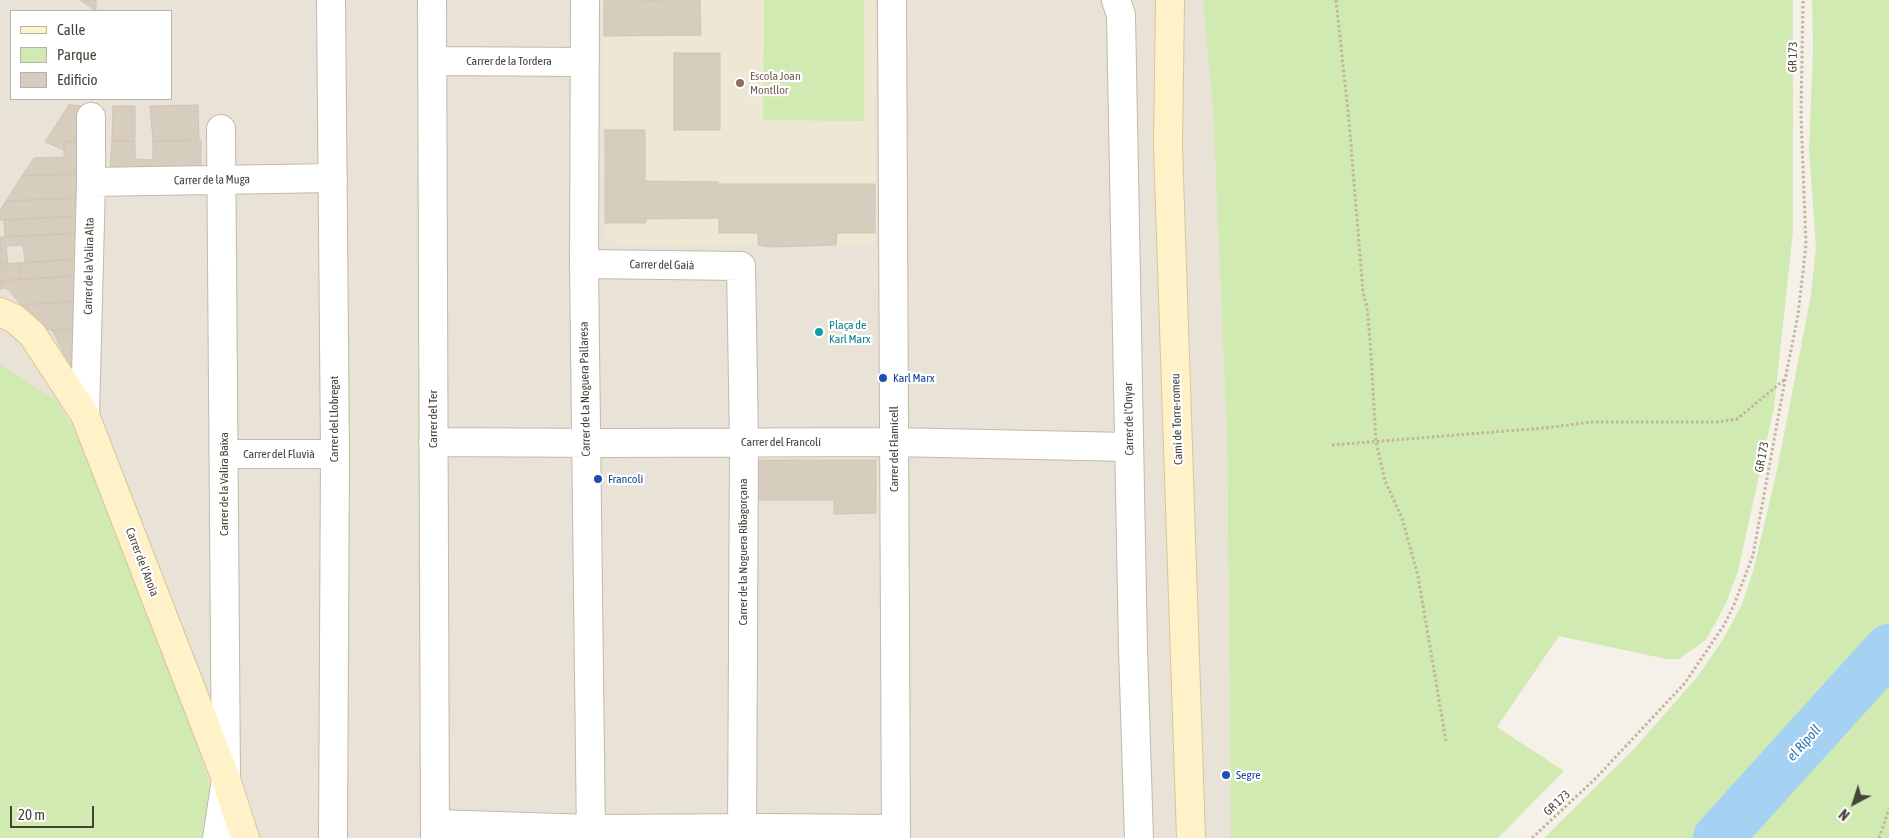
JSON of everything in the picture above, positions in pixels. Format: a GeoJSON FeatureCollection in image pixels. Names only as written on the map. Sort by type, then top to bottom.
{"type":"FeatureCollection","features":[{"type":"Feature","properties":{"kind":"street","name":"Carrer del Llobregat"},"geometry":{"type":"LineString","coordinates":[[331,0],[335,454],[334,838]]}},
{"type":"Feature","properties":{"kind":"street","name":"Carrer del Ter"},"geometry":{"type":"LineString","coordinates":[[432,0],[435,831]]}},
{"type":"Feature","properties":{"kind":"street","name":"Carrer de La Noguera Pallaresa"},"geometry":{"type":"LineString","coordinates":[[585,0],[584,264],[591,834]]}},
{"type":"Feature","properties":{"kind":"street","name":"Carrer del Flamicell"},"geometry":{"type":"LineString","coordinates":[[892,0],[896,834]]}},
{"type":"Feature","properties":{"kind":"street","name":"Carrer de l'Onyar"},"geometry":{"type":"LineString","coordinates":[[1116,0],[1121,15],[1139,838]]}},
{"type":"Feature","properties":{"kind":"street","name":"Camí de Torre-romeu"},"geometry":{"type":"LineString","coordinates":[[1170,0],[1168,146],[1191,838]]}},
{"type":"Feature","properties":{"kind":"street","name":"Carrer de la Tordera"},"geometry":{"type":"LineString","coordinates":[[432,61],[585,62]]}},
{"type":"Feature","properties":{"kind":"street","name":"Carrer de la Valira Alta"},"geometry":{"type":"LineString","coordinates":[[85,415],[91,182],[90,117]]}},
{"type":"Feature","properties":{"kind":"street","name":"Carrer de la Valira Baixa"},"geometry":{"type":"LineString","coordinates":[[217,838],[226,779],[221,129]]}},
{"type":"Feature","properties":{"kind":"street","name":"Carrer de la Muga"},"geometry":{"type":"LineString","coordinates":[[91,182],[333,178]]}},
{"type":"Feature","properties":{"kind":"street","name":"Carrer del Gaià"},"geometry":{"type":"LineString","coordinates":[[584,264],[741,266]]}},
{"type":"Feature","properties":{"kind":"street","name":"Carrer de la Noguera Ribagorçana"},"geometry":{"type":"LineString","coordinates":[[741,266],[744,442],[742,833]]}},
{"type":"Feature","properties":{"kind":"street","name":"Carrer de l'Anoia"},"geometry":{"type":"LineString","coordinates":[[0,312],[14,319],[32,334],[85,415],[226,779],[244,837]]}},
{"type":"Feature","properties":{"kind":"street","name":"Carrer del Francolí"},"geometry":{"type":"LineString","coordinates":[[433,442],[894,442],[1129,447]]}},
{"type":"Feature","properties":{"kind":"street","name":"Carrer del Fluvià"},"geometry":{"type":"LineString","coordinates":[[224,454],[335,454]]}},
{"type":"Feature","properties":{"kind":"street"},"geometry":{"type":"LineString","coordinates":[[435,831],[591,834],[896,834]]}},
{"type":"Feature","properties":{"kind":"path"},"geometry":{"type":"LineString","coordinates":[[1336,0],[1349,121],[1363,292],[1369,331],[1376,441],[1385,481],[1402,518],[1418,576],[1446,742]]}},
{"type":"Feature","properties":{"kind":"path","name":"GR 173"},"geometry":{"type":"LineString","coordinates":[[1532,838],[1595,779],[1685,683],[1724,625],[1734,605],[1753,555],[1798,315],[1806,245],[1801,115],[1803,0]]}},
{"type":"Feature","properties":{"kind":"path"},"geometry":{"type":"LineString","coordinates":[[1332,444],[1544,428],[1592,422],[1717,422],[1736,419],[1785,380]]}},
{"type":"Feature","properties":{"kind":"path"},"geometry":{"type":"LineString","coordinates":[[1879,838],[1889,809]]}},
{"type":"Feature","properties":{"kind":"shaded area"},"geometry":{"type":"Polygon","coordinates":[[[0,0],[1209,0],[1227,439],[1231,838],[208,838],[213,795],[154,612],[1,365],[0,0]]]}},
{"type":"Feature","properties":{"kind":"shaded area","name":"Escola Joan Montllor"},"geometry":{"type":"Polygon","coordinates":[[[604,0],[875,0],[875,246],[617,245],[605,235],[604,0]]]}},
{"type":"Feature","properties":{"kind":"green space"},"geometry":{"type":"Polygon","coordinates":[[[764,0],[864,0],[864,121],[763,120],[764,0]]]}},
{"type":"Feature","properties":{"kind":"green space"},"geometry":{"type":"Polygon","coordinates":[[[1203,0],[1793,0],[1793,231],[1774,408],[1738,571],[1726,603],[1706,640],[1679,659],[1666,659],[1559,636],[1497,727],[1564,771],[1498,838],[1231,838],[1227,439],[1213,107],[1203,0]]]}},
{"type":"Feature","properties":{"kind":"green space"},"geometry":{"type":"Polygon","coordinates":[[[1812,0],[1889,0],[1889,838],[1544,838],[1634,749],[1698,676],[1724,638],[1742,604],[1754,568],[1777,470],[1811,295],[1816,247],[1809,149],[1813,51],[1812,0]]]}},
{"type":"Feature","properties":{"kind":"green space"},"geometry":{"type":"Polygon","coordinates":[[[1,365],[56,400],[86,451],[154,612],[213,795],[208,838],[0,838],[1,365]]]}},
{"type":"Feature","properties":{"kind":"building"},"geometry":{"type":"Polygon","coordinates":[[[80,0],[96,0],[95,10],[80,0]]]}},
{"type":"Feature","properties":{"kind":"building"},"geometry":{"type":"Polygon","coordinates":[[[700,0],[701,35],[604,36],[604,1],[700,0]]]}},
{"type":"Feature","properties":{"kind":"building"},"geometry":{"type":"Polygon","coordinates":[[[674,53],[720,53],[720,130],[674,130],[674,53]]]}},
{"type":"Feature","properties":{"kind":"building"},"geometry":{"type":"Polygon","coordinates":[[[69,105],[81,106],[80,142],[64,141],[64,150],[45,142],[69,105]]]}},
{"type":"Feature","properties":{"kind":"building"},"geometry":{"type":"Polygon","coordinates":[[[198,105],[199,140],[153,141],[150,106],[198,105]]]}},
{"type":"Feature","properties":{"kind":"building"},"geometry":{"type":"Polygon","coordinates":[[[113,106],[135,106],[135,141],[112,141],[113,106]]]}},
{"type":"Feature","properties":{"kind":"building"},"geometry":{"type":"Polygon","coordinates":[[[605,130],[645,130],[645,181],[718,182],[718,184],[875,184],[875,233],[837,233],[836,245],[770,247],[758,245],[758,233],[719,233],[719,218],[646,219],[646,223],[605,223],[605,130]]]}},
{"type":"Feature","properties":{"kind":"building"},"geometry":{"type":"Polygon","coordinates":[[[64,141],[80,142],[80,174],[22,176],[34,158],[64,157],[64,141]]]}},
{"type":"Feature","properties":{"kind":"building"},"geometry":{"type":"Polygon","coordinates":[[[112,141],[135,141],[135,159],[153,160],[153,141],[201,141],[201,171],[119,170],[119,167],[110,166],[112,141]]]}},
{"type":"Feature","properties":{"kind":"building"},"geometry":{"type":"Polygon","coordinates":[[[80,174],[81,198],[6,201],[22,176],[80,174]]]}},
{"type":"Feature","properties":{"kind":"building"},"geometry":{"type":"Polygon","coordinates":[[[81,198],[80,216],[0,220],[0,210],[6,201],[81,198]]]}},
{"type":"Feature","properties":{"kind":"building"},"geometry":{"type":"Polygon","coordinates":[[[80,216],[80,233],[5,237],[4,220],[80,216]]]}},
{"type":"Feature","properties":{"kind":"building"},"geometry":{"type":"Polygon","coordinates":[[[80,233],[80,259],[25,263],[23,245],[6,246],[8,264],[0,264],[0,237],[80,233]]]}},
{"type":"Feature","properties":{"kind":"building"},"geometry":{"type":"Polygon","coordinates":[[[73,259],[73,276],[21,279],[19,263],[73,259]]]}},
{"type":"Feature","properties":{"kind":"building"},"geometry":{"type":"Polygon","coordinates":[[[19,263],[21,279],[1,281],[4,288],[0,290],[0,264],[19,263]]]}},
{"type":"Feature","properties":{"kind":"building"},"geometry":{"type":"Polygon","coordinates":[[[77,276],[77,301],[21,305],[9,290],[4,288],[1,281],[77,276]]]}},
{"type":"Feature","properties":{"kind":"building"},"geometry":{"type":"Polygon","coordinates":[[[80,301],[80,330],[46,330],[21,305],[80,301]]]}},
{"type":"Feature","properties":{"kind":"building"},"geometry":{"type":"Polygon","coordinates":[[[52,330],[80,330],[75,373],[63,352],[52,330]]]}},
{"type":"Feature","properties":{"kind":"building"},"geometry":{"type":"Polygon","coordinates":[[[758,460],[876,460],[876,513],[834,514],[834,500],[758,500],[758,460]]]}},
{"type":"Feature","properties":{"kind":"waterway","name":"el Ripoll"},"geometry":{"type":"LineString","coordinates":[[1718,838],[1889,649]]}},
{"type":"Feature","properties":{"kind":"place","name":"Escola Joan Montllor"},"geometry":{"type":"Point","coordinates":[740,83]}},
{"type":"Feature","properties":{"kind":"place","name":"Plaça de Karl Marx"},"geometry":{"type":"Point","coordinates":[819,332]}},
{"type":"Feature","properties":{"kind":"place","name":"Karl Marx"},"geometry":{"type":"Point","coordinates":[883,378]}},
{"type":"Feature","properties":{"kind":"place","name":"Francolí"},"geometry":{"type":"Point","coordinates":[598,479]}},
{"type":"Feature","properties":{"kind":"place","name":"Segre"},"geometry":{"type":"Point","coordinates":[1226,775]}}]}
